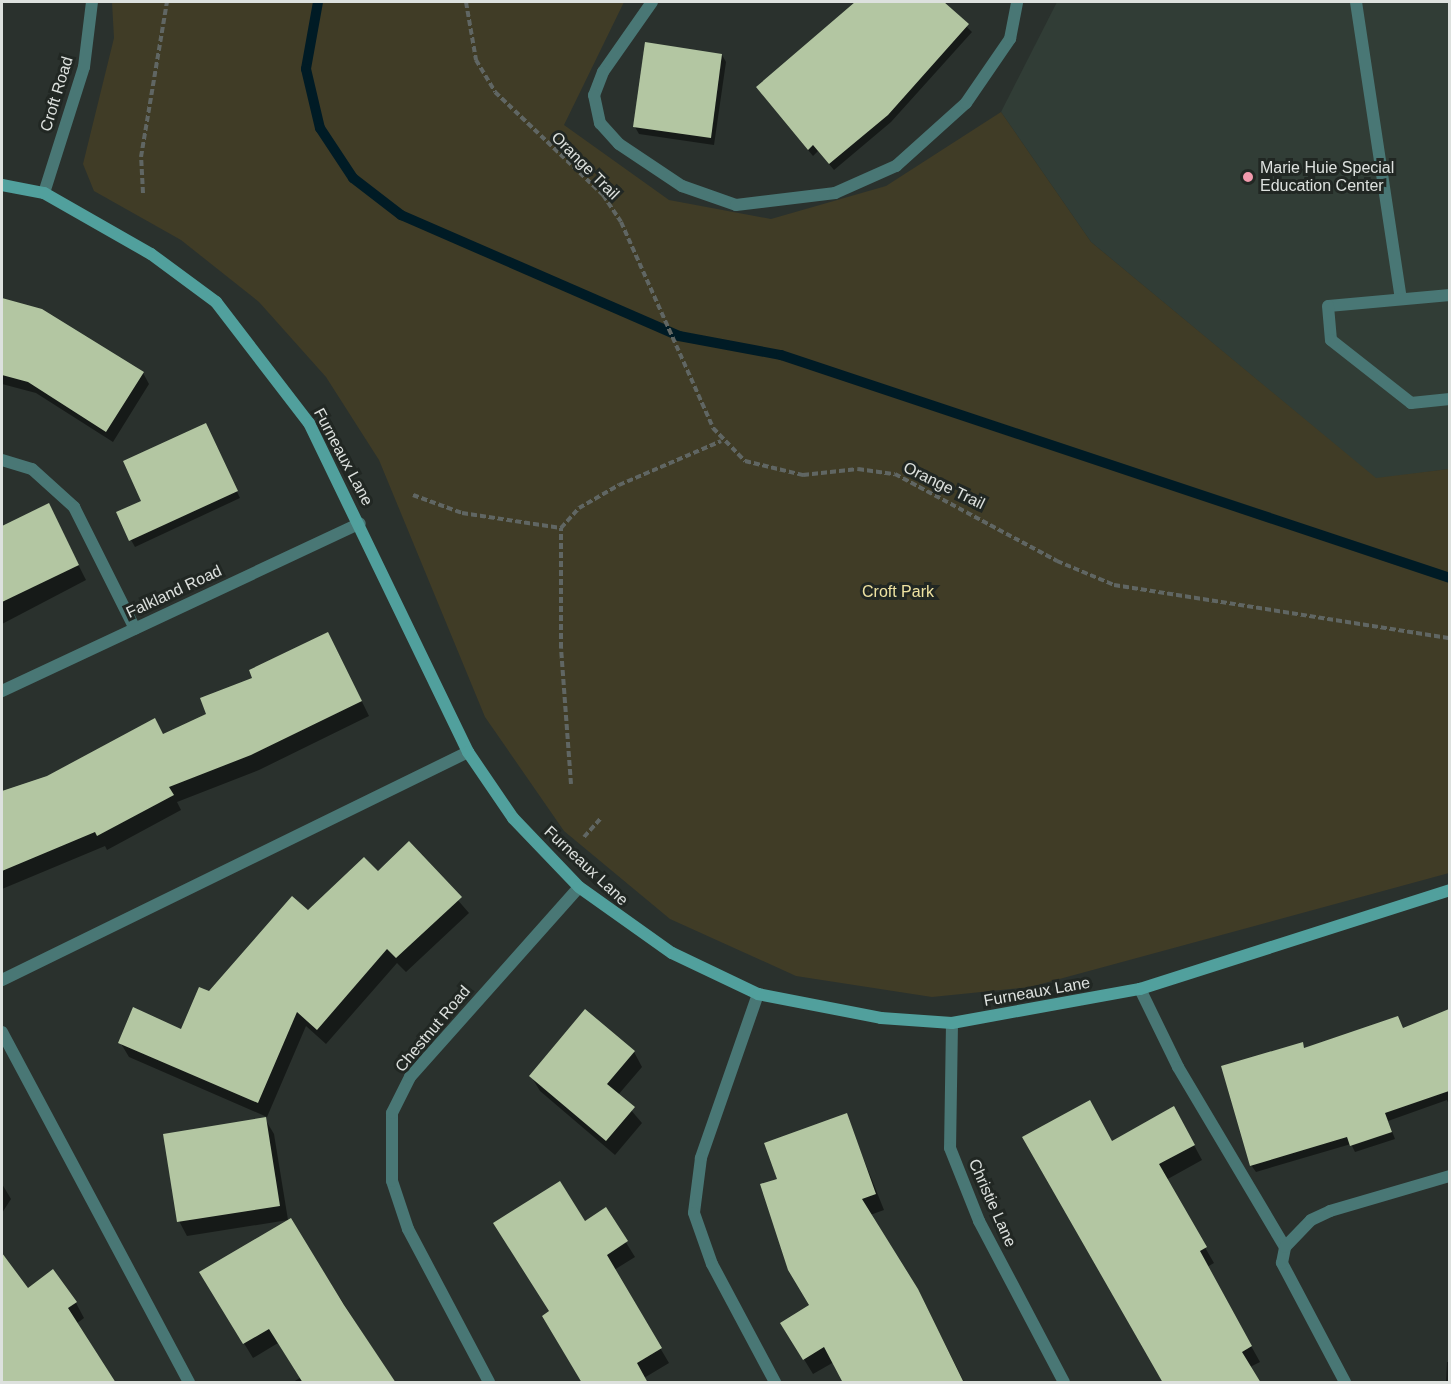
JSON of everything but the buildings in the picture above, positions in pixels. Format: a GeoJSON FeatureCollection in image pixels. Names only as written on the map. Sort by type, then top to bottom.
{"type":"FeatureCollection","features":[{"type":"Feature","properties":{"kind":"street","name":"Croft Road"},"geometry":{"type":"LineString","coordinates":[[44,194],[84,67],[92,2]]}},
{"type":"Feature","properties":{"kind":"street"},"geometry":{"type":"LineString","coordinates":[[652,2],[603,72],[594,95],[600,123],[619,144],[682,186],[736,204],[835,194],[896,166],[966,103],[1010,39],[1017,2]]}},
{"type":"Feature","properties":{"kind":"street"},"geometry":{"type":"LineString","coordinates":[[1356,2],[1401,299]]}},
{"type":"Feature","properties":{"kind":"street","name":"Furneaux Lane"},"geometry":{"type":"LineString","coordinates":[[2,185],[44,194],[151,254],[216,303],[309,423],[360,523],[468,752],[513,818],[579,887],[672,953],[758,994],[881,1018],[952,1023],[1140,988],[1449,890]]}},
{"type":"Feature","properties":{"kind":"street"},"geometry":{"type":"LineString","coordinates":[[1449,295],[1328,306],[1331,340],[1411,403],[1449,399]]}},
{"type":"Feature","properties":{"kind":"street"},"geometry":{"type":"LineString","coordinates":[[2,460],[32,469],[74,507],[135,629]]}},
{"type":"Feature","properties":{"kind":"street","name":"Falkland Road"},"geometry":{"type":"LineString","coordinates":[[2,691],[360,523]]}},
{"type":"Feature","properties":{"kind":"street"},"geometry":{"type":"LineString","coordinates":[[2,980],[468,752]]}},
{"type":"Feature","properties":{"kind":"street","name":"Chestnut Road"},"geometry":{"type":"LineString","coordinates":[[489,1383],[408,1229],[392,1181],[392,1113],[410,1077],[579,887]]}},
{"type":"Feature","properties":{"kind":"street"},"geometry":{"type":"LineString","coordinates":[[1140,988],[1178,1067],[1285,1247]]}},
{"type":"Feature","properties":{"kind":"street"},"geometry":{"type":"LineString","coordinates":[[758,994],[701,1158],[694,1213],[712,1264],[775,1383]]}},
{"type":"Feature","properties":{"kind":"street","name":"Christie Lane"},"geometry":{"type":"LineString","coordinates":[[952,1023],[950,1148],[979,1221],[1064,1383]]}},
{"type":"Feature","properties":{"kind":"street"},"geometry":{"type":"LineString","coordinates":[[2,1032],[189,1383]]}},
{"type":"Feature","properties":{"kind":"street"},"geometry":{"type":"LineString","coordinates":[[1345,1383],[1282,1263],[1285,1247],[1311,1220],[1330,1211],[1449,1176]]}},
{"type":"Feature","properties":{"kind":"path"},"geometry":{"type":"LineString","coordinates":[[143,193],[141,157],[167,2]]}},
{"type":"Feature","properties":{"kind":"path","name":"Orange Trail"},"geometry":{"type":"LineString","coordinates":[[466,2],[476,60],[495,92],[603,195],[643,267],[707,415],[721,441],[745,461],[770,471],[895,474],[1057,561],[1114,585],[1449,638]]}},
{"type":"Feature","properties":{"kind":"path"},"geometry":{"type":"LineString","coordinates":[[571,784],[561,648],[561,528],[579,508],[619,485],[721,441]]}},
{"type":"Feature","properties":{"kind":"path"},"geometry":{"type":"LineString","coordinates":[[413,495],[462,513],[561,528]]}},
{"type":"Feature","properties":{"kind":"path"},"geometry":{"type":"LineString","coordinates":[[584,837],[600,819]]}},
{"type":"Feature","properties":{"kind":"shaded area","name":"Marie Huie Special Education Center"},"geometry":{"type":"Polygon","coordinates":[[[1057,2],[1449,2],[1449,469],[1376,479],[1091,242],[1001,112],[1057,2]]]}},
{"type":"Feature","properties":{"kind":"green space","name":"Croft Park"},"geometry":{"type":"Polygon","coordinates":[[[112,2],[624,2],[564,125],[669,200],[771,219],[886,186],[1001,112],[1091,242],[1376,478],[1449,469],[1449,873],[1030,987],[932,997],[796,976],[670,919],[564,831],[485,717],[379,460],[326,377],[259,302],[181,240],[94,191],[83,164],[114,38],[112,2]]]}},
{"type":"Feature","properties":{"kind":"waterway"},"geometry":{"type":"LineString","coordinates":[[318,2],[306,69],[320,128],[353,178],[401,215],[679,336],[781,355],[1450,578]]}},
{"type":"Feature","properties":{"kind":"place","name":"Marie Huie Special Education Center"},"geometry":{"type":"Point","coordinates":[1248,177]}}]}
